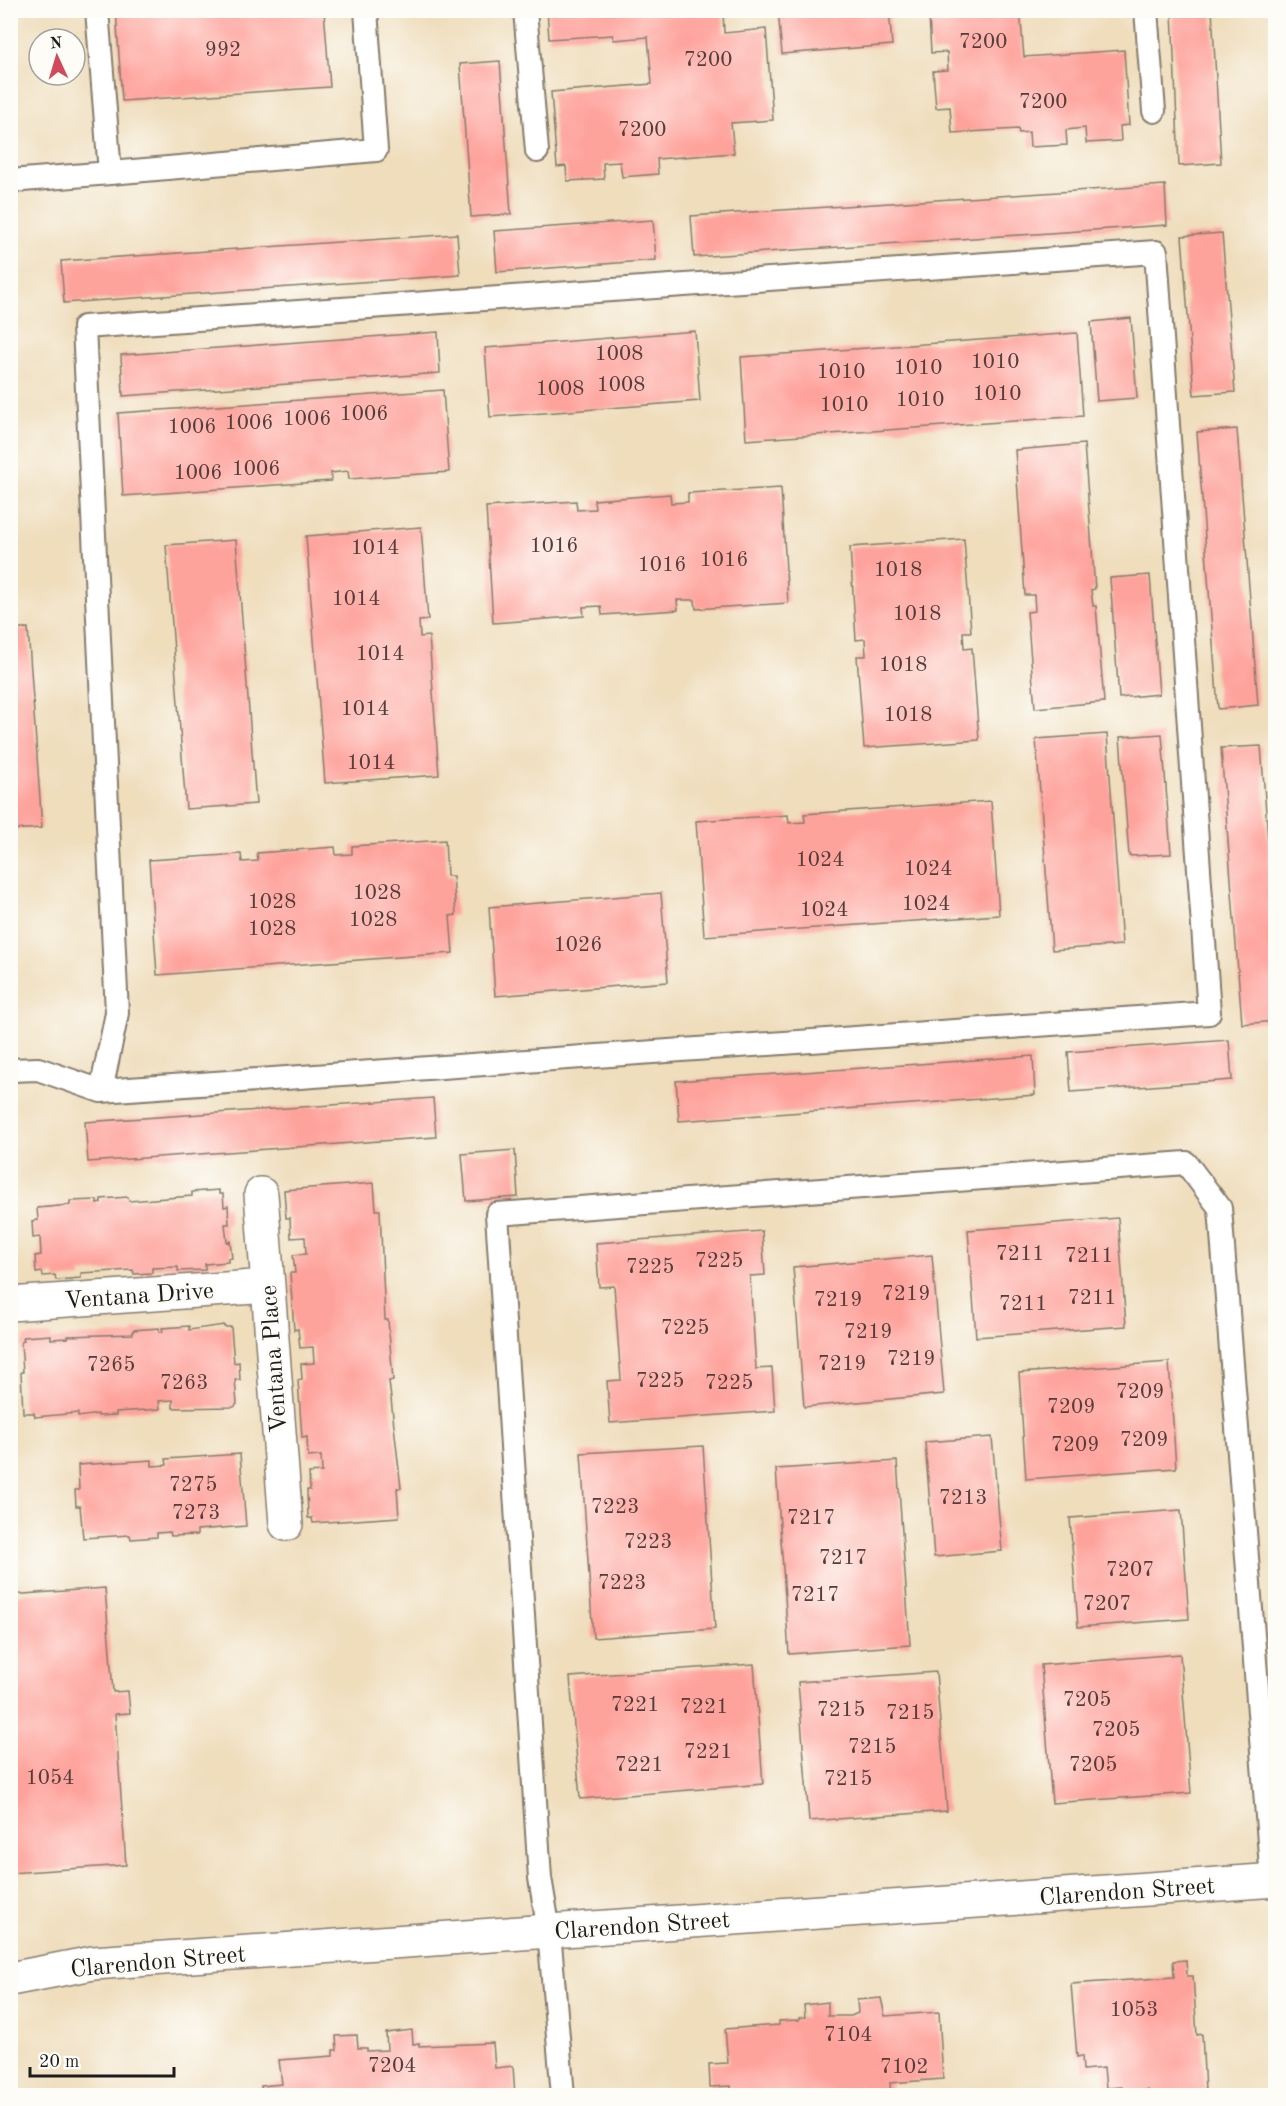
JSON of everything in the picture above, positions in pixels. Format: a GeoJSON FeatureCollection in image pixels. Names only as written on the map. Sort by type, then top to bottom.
{"type":"FeatureCollection","features":[{"type":"Feature","properties":{"kind":"street","name":"Ventana Place"},"geometry":{"type":"LineString","coordinates":[[261,1194],[286,1524]]}},
{"type":"Feature","properties":{"kind":"street","name":"Ventana Drive"},"geometry":{"type":"LineString","coordinates":[[10,1304],[268,1286]]}},
{"type":"Feature","properties":{"kind":"street","name":"Clarendon Street"},"geometry":{"type":"LineString","coordinates":[[10,1979],[93,1963],[1274,1881]]}},
{"type":"Feature","properties":{"kind":"lane"},"geometry":{"type":"LineString","coordinates":[[97,10],[110,173]]}},
{"type":"Feature","properties":{"kind":"lane"},"geometry":{"type":"LineString","coordinates":[[10,181],[376,150],[366,10]]}},
{"type":"Feature","properties":{"kind":"lane"},"geometry":{"type":"LineString","coordinates":[[525,10],[537,151]]}},
{"type":"Feature","properties":{"kind":"lane"},"geometry":{"type":"LineString","coordinates":[[1146,10],[1154,111]]}},
{"type":"Feature","properties":{"kind":"lane"},"geometry":{"type":"LineString","coordinates":[[10,1070],[38,1069],[101,1090],[1209,1013],[1156,252],[84,327],[117,1013],[101,1090]]}},
{"type":"Feature","properties":{"kind":"lane"},"geometry":{"type":"LineString","coordinates":[[563,2096],[549,1931],[540,1878],[497,1214],[1186,1162],[1220,1208],[1274,1881]]}},
{"type":"Feature","properties":{"kind":"building"},"geometry":{"type":"Polygon","coordinates":[[[116,10],[324,10],[330,87],[122,101],[116,10]]]}},
{"type":"Feature","properties":{"kind":"building"},"geometry":{"type":"Polygon","coordinates":[[[547,10],[723,10],[724,33],[766,29],[773,120],[731,123],[734,153],[657,159],[658,174],[622,177],[620,162],[603,163],[604,179],[567,181],[566,166],[557,167],[551,92],[652,84],[648,37],[614,40],[613,35],[549,39],[547,10]]]}},
{"type":"Feature","properties":{"kind":"building"},"geometry":{"type":"Polygon","coordinates":[[[778,10],[889,10],[892,45],[782,54],[778,10]]]}},
{"type":"Feature","properties":{"kind":"building"},"geometry":{"type":"Polygon","coordinates":[[[944,10],[1020,10],[1024,57],[1124,50],[1129,125],[1120,126],[1121,141],[1086,143],[1085,128],[1066,130],[1067,145],[1030,147],[1029,132],[1019,133],[1018,129],[952,133],[950,107],[936,108],[933,71],[948,70],[947,52],[931,53],[929,15],[944,14],[944,10]]]}},
{"type":"Feature","properties":{"kind":"building"},"geometry":{"type":"Polygon","coordinates":[[[1212,10],[1221,163],[1179,166],[1172,12],[1212,10]]]}},
{"type":"Feature","properties":{"kind":"building"},"geometry":{"type":"Polygon","coordinates":[[[500,61],[511,214],[471,217],[460,64],[500,61]]]}},
{"type":"Feature","properties":{"kind":"building"},"geometry":{"type":"Polygon","coordinates":[[[1165,185],[1167,225],[694,257],[691,216],[1165,185]]]}},
{"type":"Feature","properties":{"kind":"building"},"geometry":{"type":"Polygon","coordinates":[[[653,220],[656,260],[497,272],[494,231],[653,220]]]}},
{"type":"Feature","properties":{"kind":"building"},"geometry":{"type":"Polygon","coordinates":[[[1222,233],[1235,392],[1194,395],[1182,236],[1222,233]]]}},
{"type":"Feature","properties":{"kind":"building"},"geometry":{"type":"Polygon","coordinates":[[[457,234],[460,275],[64,303],[61,261],[457,234]]]}},
{"type":"Feature","properties":{"kind":"building"},"geometry":{"type":"Polygon","coordinates":[[[1131,318],[1137,398],[1097,401],[1091,322],[1131,318]]]}},
{"type":"Feature","properties":{"kind":"building"},"geometry":{"type":"Polygon","coordinates":[[[695,331],[700,401],[490,417],[485,348],[695,331]]]}},
{"type":"Feature","properties":{"kind":"building"},"geometry":{"type":"Polygon","coordinates":[[[438,332],[440,373],[123,396],[121,355],[438,332]]]}},
{"type":"Feature","properties":{"kind":"building"},"geometry":{"type":"Polygon","coordinates":[[[1077,333],[1083,416],[746,440],[741,357],[1077,333]]]}},
{"type":"Feature","properties":{"kind":"building"},"geometry":{"type":"Polygon","coordinates":[[[443,390],[449,472],[349,479],[348,471],[331,473],[331,481],[123,496],[118,413],[443,390]]]}},
{"type":"Feature","properties":{"kind":"building"},"geometry":{"type":"Polygon","coordinates":[[[1237,429],[1258,705],[1218,709],[1197,432],[1237,429]]]}},
{"type":"Feature","properties":{"kind":"building"},"geometry":{"type":"Polygon","coordinates":[[[1084,444],[1095,589],[1091,590],[1093,606],[1096,606],[1104,702],[1035,708],[1027,612],[1035,611],[1034,595],[1025,595],[1015,450],[1084,444]]]}},
{"type":"Feature","properties":{"kind":"building"},"geometry":{"type":"Polygon","coordinates":[[[781,488],[788,603],[696,609],[695,600],[677,600],[678,610],[602,615],[601,606],[583,607],[584,616],[493,623],[486,507],[576,501],[577,510],[595,509],[594,500],[670,494],[671,503],[688,502],[688,493],[781,488]]]}},
{"type":"Feature","properties":{"kind":"building"},"geometry":{"type":"Polygon","coordinates":[[[421,527],[428,620],[419,621],[420,637],[429,636],[439,775],[325,783],[306,536],[421,527]]]}},
{"type":"Feature","properties":{"kind":"building"},"geometry":{"type":"Polygon","coordinates":[[[964,539],[971,632],[963,632],[964,649],[972,648],[979,740],[864,748],[857,656],[866,656],[865,639],[856,640],[850,547],[964,539]]]}},
{"type":"Feature","properties":{"kind":"building"},"geometry":{"type":"Polygon","coordinates":[[[236,540],[256,804],[186,809],[166,545],[236,540]]]}},
{"type":"Feature","properties":{"kind":"building"},"geometry":{"type":"Polygon","coordinates":[[[1150,575],[1159,694],[1119,698],[1110,578],[1150,575]]]}},
{"type":"Feature","properties":{"kind":"building"},"geometry":{"type":"Polygon","coordinates":[[[28,628],[42,828],[10,830],[10,629],[28,628]]]}},
{"type":"Feature","properties":{"kind":"building"},"geometry":{"type":"Polygon","coordinates":[[[1107,734],[1122,945],[1052,950],[1036,739],[1107,734]]]}},
{"type":"Feature","properties":{"kind":"building"},"geometry":{"type":"Polygon","coordinates":[[[1162,734],[1171,854],[1129,856],[1120,737],[1162,734]]]}},
{"type":"Feature","properties":{"kind":"building"},"geometry":{"type":"Polygon","coordinates":[[[1261,746],[1276,945],[1276,1021],[1242,1024],[1221,748],[1261,746]]]}},
{"type":"Feature","properties":{"kind":"building"},"geometry":{"type":"Polygon","coordinates":[[[991,801],[999,915],[704,936],[696,821],[788,815],[789,823],[805,822],[804,814],[991,801]]]}},
{"type":"Feature","properties":{"kind":"building"},"geometry":{"type":"Polygon","coordinates":[[[445,840],[447,876],[453,876],[456,915],[450,916],[453,953],[157,975],[149,860],[241,854],[242,862],[258,861],[257,853],[335,847],[336,855],[352,854],[352,846],[445,840]]]}},
{"type":"Feature","properties":{"kind":"building"},"geometry":{"type":"Polygon","coordinates":[[[661,893],[668,982],[495,996],[489,907],[661,893]]]}},
{"type":"Feature","properties":{"kind":"building"},"geometry":{"type":"Polygon","coordinates":[[[1229,1040],[1232,1080],[1071,1092],[1068,1052],[1229,1040]]]}},
{"type":"Feature","properties":{"kind":"building"},"geometry":{"type":"Polygon","coordinates":[[[1033,1056],[1035,1095],[679,1121],[676,1081],[1033,1056]]]}},
{"type":"Feature","properties":{"kind":"building"},"geometry":{"type":"Polygon","coordinates":[[[433,1098],[436,1137],[88,1162],[85,1122],[433,1098]]]}},
{"type":"Feature","properties":{"kind":"building"},"geometry":{"type":"Polygon","coordinates":[[[515,1150],[518,1197],[466,1201],[462,1154],[515,1150]]]}},
{"type":"Feature","properties":{"kind":"building"},"geometry":{"type":"Polygon","coordinates":[[[374,1183],[376,1210],[380,1210],[385,1320],[388,1320],[393,1380],[389,1381],[401,1488],[397,1488],[399,1517],[313,1523],[312,1518],[308,1518],[309,1473],[322,1472],[321,1456],[308,1457],[307,1437],[302,1438],[298,1380],[302,1379],[301,1364],[314,1363],[313,1347],[300,1348],[298,1329],[294,1330],[290,1273],[295,1273],[293,1255],[306,1254],[305,1237],[291,1238],[290,1218],[286,1218],[284,1190],[374,1183]]]}},
{"type":"Feature","properties":{"kind":"building"},"geometry":{"type":"Polygon","coordinates":[[[219,1190],[219,1194],[223,1194],[224,1207],[228,1206],[229,1224],[225,1224],[232,1258],[228,1258],[228,1262],[205,1264],[205,1270],[178,1271],[178,1267],[152,1268],[152,1273],[134,1274],[133,1270],[81,1273],[81,1278],[56,1280],[55,1275],[43,1276],[42,1272],[36,1273],[35,1256],[41,1255],[40,1237],[33,1238],[32,1221],[38,1220],[37,1208],[70,1205],[70,1201],[97,1200],[97,1204],[101,1203],[101,1199],[128,1197],[129,1201],[192,1196],[192,1192],[219,1190]]]}},
{"type":"Feature","properties":{"kind":"building"},"geometry":{"type":"Polygon","coordinates":[[[1118,1218],[1126,1326],[976,1337],[968,1230],[1118,1218]]]}},
{"type":"Feature","properties":{"kind":"building"},"geometry":{"type":"Polygon","coordinates":[[[762,1231],[765,1275],[750,1276],[756,1369],[772,1368],[775,1411],[610,1423],[607,1381],[621,1380],[614,1286],[599,1287],[596,1243],[762,1231]]]}},
{"type":"Feature","properties":{"kind":"building"},"geometry":{"type":"Polygon","coordinates":[[[932,1255],[944,1394],[804,1407],[793,1267],[932,1255]]]}},
{"type":"Feature","properties":{"kind":"building"},"geometry":{"type":"Polygon","coordinates":[[[224,1325],[224,1327],[231,1327],[234,1363],[239,1362],[240,1380],[235,1380],[237,1404],[234,1407],[173,1408],[173,1400],[159,1401],[160,1409],[116,1412],[116,1415],[98,1416],[98,1414],[78,1417],[78,1413],[35,1417],[34,1413],[23,1413],[21,1342],[24,1341],[23,1337],[51,1335],[51,1339],[68,1338],[68,1336],[133,1334],[133,1330],[159,1328],[159,1332],[163,1332],[162,1328],[189,1326],[189,1330],[224,1325]]]}},
{"type":"Feature","properties":{"kind":"building"},"geometry":{"type":"Polygon","coordinates":[[[1169,1362],[1176,1468],[1026,1479],[1019,1373],[1169,1362]]]}},
{"type":"Feature","properties":{"kind":"building"},"geometry":{"type":"Polygon","coordinates":[[[992,1437],[1002,1551],[934,1557],[925,1442],[992,1437]]]}},
{"type":"Feature","properties":{"kind":"building"},"geometry":{"type":"Polygon","coordinates":[[[703,1446],[715,1629],[593,1638],[581,1453],[703,1446]]]}},
{"type":"Feature","properties":{"kind":"building"},"geometry":{"type":"Polygon","coordinates":[[[240,1454],[246,1526],[197,1530],[197,1535],[171,1536],[170,1532],[157,1533],[157,1537],[131,1539],[130,1535],[83,1538],[80,1506],[76,1506],[75,1490],[79,1490],[78,1465],[152,1460],[152,1466],[167,1465],[166,1459],[240,1454]]]}},
{"type":"Feature","properties":{"kind":"building"},"geometry":{"type":"Polygon","coordinates":[[[897,1461],[910,1645],[789,1654],[776,1469],[897,1461]]]}},
{"type":"Feature","properties":{"kind":"building"},"geometry":{"type":"Polygon","coordinates":[[[1181,1510],[1189,1619],[1078,1627],[1070,1518],[1181,1510]]]}},
{"type":"Feature","properties":{"kind":"building"},"geometry":{"type":"Polygon","coordinates":[[[105,1588],[113,1692],[128,1691],[130,1713],[115,1714],[126,1865],[10,1873],[10,1595],[105,1588]]]}},
{"type":"Feature","properties":{"kind":"building"},"geometry":{"type":"Polygon","coordinates":[[[1180,1654],[1191,1793],[1052,1803],[1041,1665],[1180,1654]]]}},
{"type":"Feature","properties":{"kind":"building"},"geometry":{"type":"Polygon","coordinates":[[[754,1664],[763,1784],[580,1799],[570,1677],[754,1664]]]}},
{"type":"Feature","properties":{"kind":"building"},"geometry":{"type":"Polygon","coordinates":[[[936,1672],[947,1811],[809,1821],[798,1682],[936,1672]]]}},
{"type":"Feature","properties":{"kind":"building"},"geometry":{"type":"Polygon","coordinates":[[[1186,1960],[1187,1976],[1193,1976],[1197,2035],[1202,2034],[1205,2091],[1148,2095],[1148,2090],[1122,2092],[1122,2087],[1106,2088],[1104,2068],[1083,2070],[1082,2056],[1077,2057],[1071,1984],[1174,1977],[1173,1961],[1186,1960]]]}},
{"type":"Feature","properties":{"kind":"building"},"geometry":{"type":"Polygon","coordinates":[[[881,1998],[885,2016],[939,2012],[943,2079],[890,2083],[891,2096],[784,2096],[784,2092],[732,2096],[731,2086],[710,2087],[709,2064],[728,2063],[725,2029],[779,2025],[779,2021],[799,2020],[805,2017],[804,2005],[828,2002],[828,2016],[851,2016],[858,2013],[857,2000],[881,1998]]]}},
{"type":"Feature","properties":{"kind":"building"},"geometry":{"type":"Polygon","coordinates":[[[412,2030],[413,2044],[419,2043],[419,2046],[493,2043],[495,2068],[513,2066],[515,2096],[262,2096],[261,2086],[282,2084],[279,2060],[333,2056],[333,2050],[337,2050],[336,2036],[357,2035],[358,2048],[367,2048],[367,2051],[387,2050],[386,2033],[412,2030]]]}}]}
